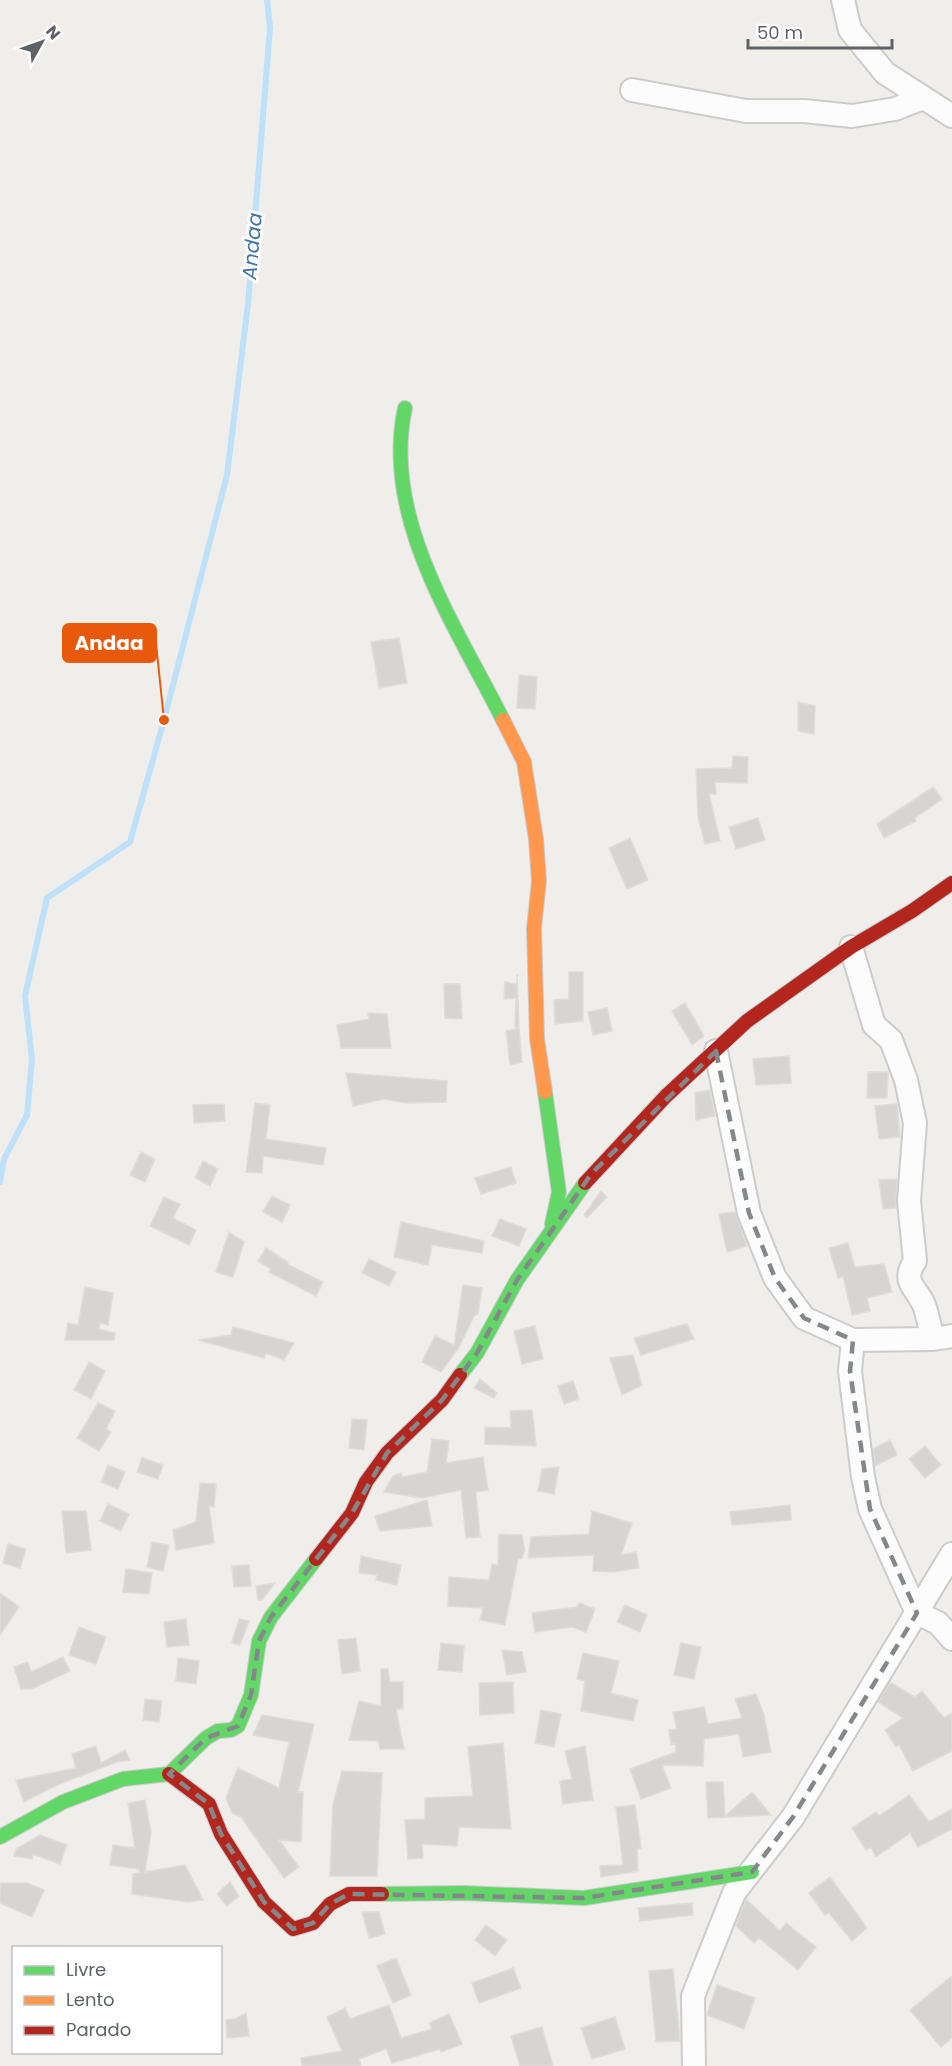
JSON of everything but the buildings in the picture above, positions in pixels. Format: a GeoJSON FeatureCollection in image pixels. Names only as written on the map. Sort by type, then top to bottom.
{"type":"FeatureCollection","features":[{"type":"Feature","properties":{"kind":"street"},"geometry":{"type":"LineString","coordinates":[[843,0],[850,30],[885,73],[952,116]]}},
{"type":"Feature","properties":{"kind":"street"},"geometry":{"type":"LineString","coordinates":[[632,90],[746,111],[804,111],[852,116],[895,109],[923,98]]}},
{"type":"Feature","properties":{"kind":"street"},"geometry":{"type":"LineString","coordinates":[[405,408],[399,436],[400,466],[411,527],[459,639],[478,670],[524,762],[536,839],[539,881],[534,928],[537,1039],[559,1192],[551,1228]]}},
{"type":"Feature","properties":{"kind":"street"},"geometry":{"type":"LineString","coordinates":[[0,1838],[63,1802],[123,1779],[169,1774],[206,1738],[218,1731],[231,1730],[238,1726],[251,1695],[259,1641],[271,1617],[352,1513],[366,1482],[387,1453],[442,1400],[477,1353],[517,1280],[551,1228],[592,1173],[666,1096],[747,1021],[851,947],[912,911],[952,883]]}},
{"type":"Feature","properties":{"kind":"street"},"geometry":{"type":"LineString","coordinates":[[716,1051],[748,1213],[775,1278],[804,1318],[853,1340],[943,1337],[909,1278],[910,1269],[915,1261],[909,1201],[915,1123],[906,1080],[891,1040],[874,1025],[851,947]]}},
{"type":"Feature","properties":{"kind":"street"},"geometry":{"type":"LineString","coordinates":[[853,1340],[850,1371],[863,1478],[870,1509],[918,1613],[938,1623],[952,1639]]}},
{"type":"Feature","properties":{"kind":"street"},"geometry":{"type":"LineString","coordinates":[[694,2066],[693,1996],[734,1893],[793,1817],[952,1554]]}},
{"type":"Feature","properties":{"kind":"street"},"geometry":{"type":"LineString","coordinates":[[169,1774],[209,1804],[221,1834],[264,1902],[293,1929],[313,1923],[330,1904],[349,1894],[463,1893],[584,1898],[752,1872]]}},
{"type":"Feature","properties":{"kind":"highlighted area"},"geometry":{"type":"Polygon","coordinates":[[[716,1051],[749,1213],[775,1278],[804,1318],[853,1340],[850,1371],[870,1509],[917,1613],[793,1817],[752,1872],[584,1898],[349,1894],[330,1904],[313,1923],[293,1929],[264,1902],[221,1834],[209,1804],[169,1774],[206,1738],[238,1726],[251,1695],[259,1641],[271,1617],[352,1513],[387,1453],[442,1400],[477,1353],[517,1280],[592,1173],[716,1051]]]}},
{"type":"Feature","properties":{"kind":"waterway","name":"Andaa"},"geometry":{"type":"LineString","coordinates":[[0,1182],[4,1159],[27,1115],[32,1059],[25,996],[47,898],[130,842],[227,475],[248,304],[270,28],[267,0]]}},
{"type":"Feature","properties":{"kind":"traffic: fast"},"geometry":{"type":"LineString","coordinates":[[405,408],[400,449],[404,490],[413,530],[427,570],[445,609],[503,720]]}},
{"type":"Feature","properties":{"kind":"traffic: fast"},"geometry":{"type":"LineString","coordinates":[[545,1092],[559,1192],[552,1224]]}},
{"type":"Feature","properties":{"kind":"traffic: fast"},"geometry":{"type":"LineString","coordinates":[[460,1375],[477,1353],[517,1280],[585,1183]]}},
{"type":"Feature","properties":{"kind":"traffic: fast"},"geometry":{"type":"LineString","coordinates":[[0,1837],[63,1802],[123,1779],[169,1774],[206,1738],[218,1731],[231,1730],[238,1726],[251,1695],[259,1641],[271,1617],[316,1559]]}},
{"type":"Feature","properties":{"kind":"traffic: fast"},"geometry":{"type":"LineString","coordinates":[[382,1894],[463,1893],[584,1898],[752,1872]]}},
{"type":"Feature","properties":{"kind":"traffic: slow"},"geometry":{"type":"LineString","coordinates":[[503,720],[524,762],[536,839],[539,881],[534,928],[537,1039],[545,1092]]}},
{"type":"Feature","properties":{"kind":"traffic: jam"},"geometry":{"type":"LineString","coordinates":[[585,1183],[666,1096],[747,1021],[851,947],[912,911],[952,883]]}},
{"type":"Feature","properties":{"kind":"traffic: jam"},"geometry":{"type":"LineString","coordinates":[[316,1559],[352,1513],[366,1482],[387,1453],[442,1400],[460,1375]]}},
{"type":"Feature","properties":{"kind":"traffic: jam"},"geometry":{"type":"LineString","coordinates":[[169,1774],[209,1804],[221,1834],[264,1902],[293,1929],[313,1923],[330,1904],[349,1894],[382,1894]]}},
{"type":"Feature","properties":{"kind":"place","name":"Andaa"},"geometry":{"type":"Point","coordinates":[164,720]}}]}
